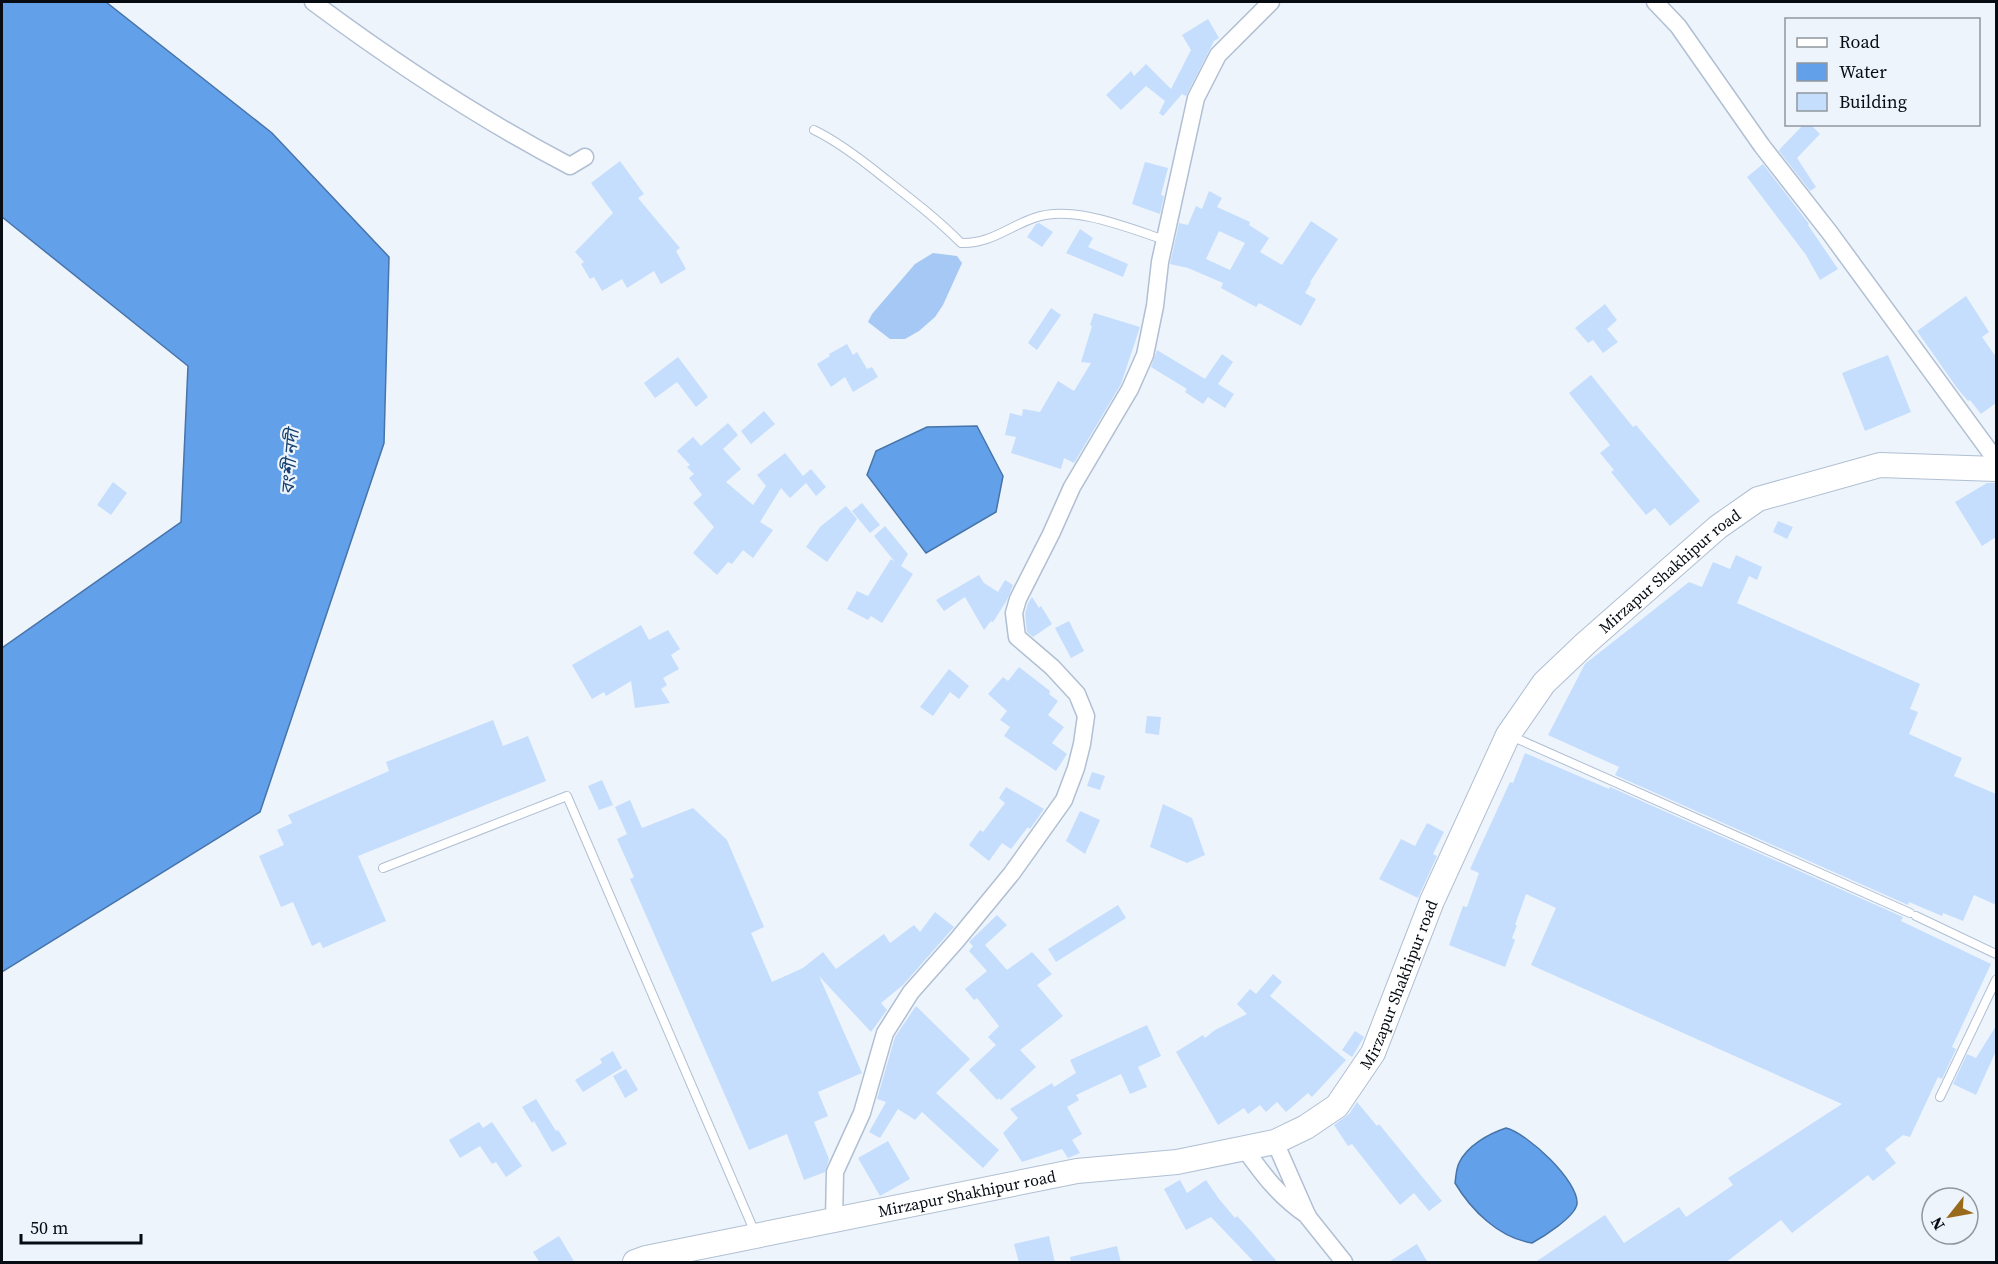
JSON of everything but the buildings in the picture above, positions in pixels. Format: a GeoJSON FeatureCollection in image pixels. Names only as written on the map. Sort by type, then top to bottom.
{"type":"FeatureCollection","features":[{"type":"Feature","properties":{"kind":"main road","name":"Mirzapur Shakhipur road"},"geometry":{"type":"LineString","coordinates":[[635,1263],[646,1258],[756,1235],[1077,1171],[1177,1162],[1275,1142],[1306,1127],[1336,1106],[1373,1053],[1432,901],[1508,735],[1544,683],[1586,642],[1718,527],[1758,499],[1880,465],[1996,469]]}},
{"type":"Feature","properties":{"kind":"street"},"geometry":{"type":"LineString","coordinates":[[314,2],[374,47],[524,142],[570,166],[585,157]]}},
{"type":"Feature","properties":{"kind":"street"},"geometry":{"type":"LineString","coordinates":[[834,1220],[836,1172],[862,1113],[885,1033],[911,992],[1012,873],[1064,800],[1076,768],[1086,716],[1077,694],[1052,667],[1017,637],[1014,613],[1018,599],[1072,487],[1130,390],[1145,355],[1155,306],[1160,262],[1196,98],[1218,55],[1271,2]]}},
{"type":"Feature","properties":{"kind":"street"},"geometry":{"type":"LineString","coordinates":[[1655,2],[1678,26],[1762,146],[1830,233],[1996,460]]}},
{"type":"Feature","properties":{"kind":"street"},"geometry":{"type":"LineString","coordinates":[[1275,1142],[1308,1216],[1344,1263]]}},
{"type":"Feature","properties":{"kind":"street"},"geometry":{"type":"LineString","coordinates":[[1244,1148],[1275,1189],[1288,1202],[1308,1216]]}},
{"type":"Feature","properties":{"kind":"lane"},"geometry":{"type":"LineString","coordinates":[[814,130],[830,138],[870,166],[934,216],[961,243],[972,243],[991,238],[1035,217],[1056,214],[1089,216],[1165,240]]}},
{"type":"Feature","properties":{"kind":"lane"},"geometry":{"type":"LineString","coordinates":[[1508,735],[1913,914],[1996,954]]}},
{"type":"Feature","properties":{"kind":"lane"},"geometry":{"type":"LineString","coordinates":[[383,868],[567,796],[756,1235]]}},
{"type":"Feature","properties":{"kind":"lane"},"geometry":{"type":"LineString","coordinates":[[1940,1097],[1996,980]]}},
{"type":"Feature","properties":{"kind":"shaded area"},"geometry":{"type":"Polygon","coordinates":[[[933,253],[957,256],[962,263],[943,305],[935,317],[919,331],[905,339],[890,339],[868,322],[872,314],[915,264],[933,253]]]}},
{"type":"Feature","properties":{"kind":"water","name":"বংশী নদী"},"geometry":{"type":"Polygon","coordinates":[[[2,2],[106,2],[272,133],[389,257],[384,443],[260,812],[2,972],[2,648],[181,522],[188,366],[2,217],[2,2]]]}},
{"type":"Feature","properties":{"kind":"water"},"geometry":{"type":"Polygon","coordinates":[[[977,426],[1003,476],[996,512],[926,553],[867,475],[876,451],[927,427],[977,426]]]}},
{"type":"Feature","properties":{"kind":"water"},"geometry":{"type":"Polygon","coordinates":[[[1506,1128],[1526,1139],[1550,1159],[1570,1183],[1575,1194],[1577,1204],[1571,1215],[1532,1243],[1497,1229],[1478,1213],[1455,1183],[1458,1165],[1467,1151],[1485,1137],[1506,1128]]]}}]}
